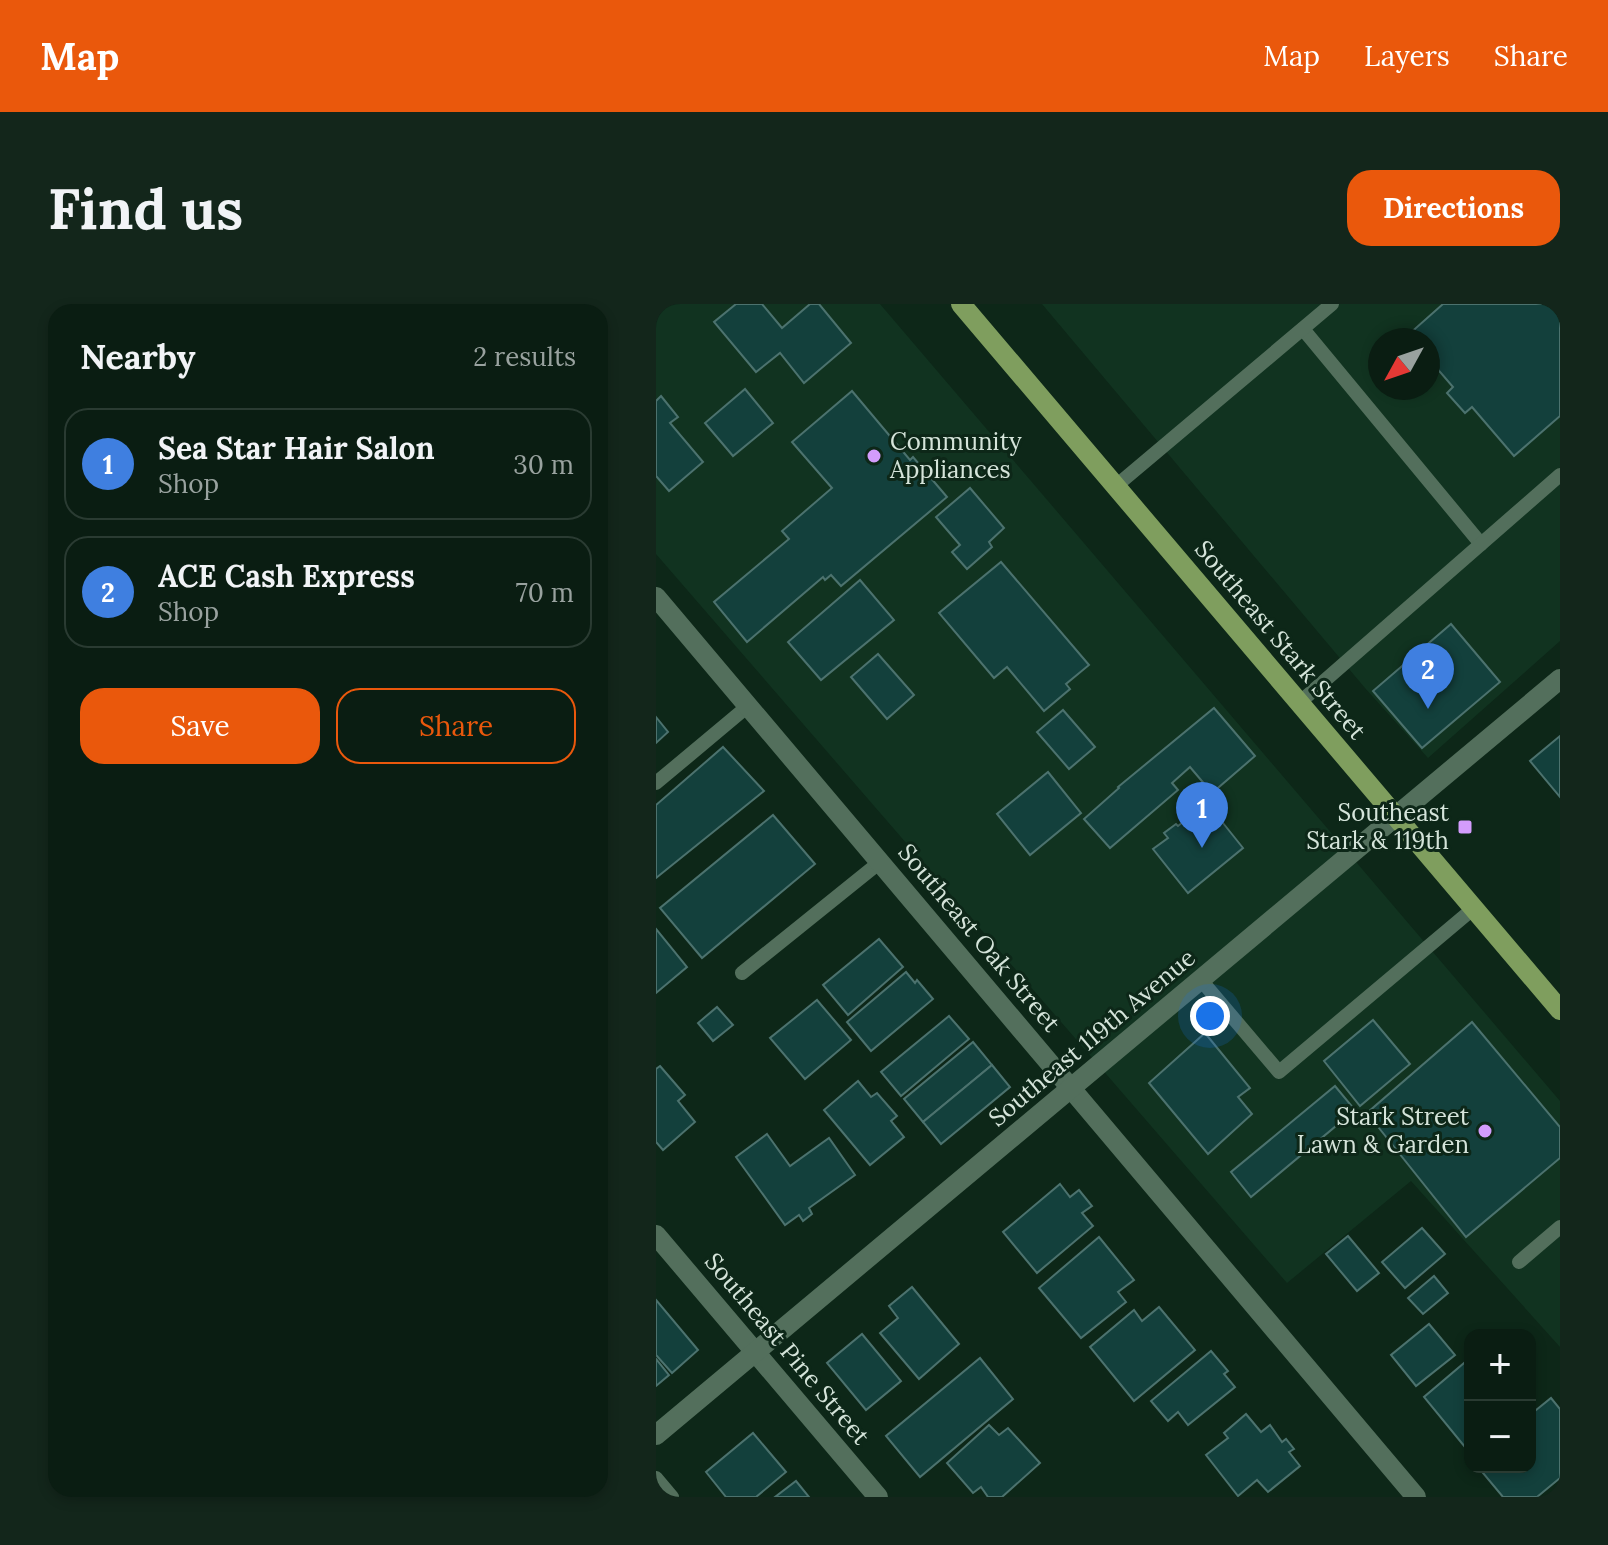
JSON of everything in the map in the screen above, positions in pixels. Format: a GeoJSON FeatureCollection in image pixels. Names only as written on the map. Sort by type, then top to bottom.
{"type":"FeatureCollection","features":[{"type":"Feature","properties":{"kind":"main road","name":"Southeast Stark Street"},"geometry":{"type":"LineString","coordinates":[[961,304],[1560,1010]]}},
{"type":"Feature","properties":{"kind":"street","name":"Southeast Oak Street"},"geometry":{"type":"LineString","coordinates":[[656,597],[1416,1497]]}},
{"type":"Feature","properties":{"kind":"street","name":"Southeast 119th Avenue"},"geometry":{"type":"LineString","coordinates":[[656,1435],[1560,679]]}},
{"type":"Feature","properties":{"kind":"street","name":"Southeast Pine Street"},"geometry":{"type":"LineString","coordinates":[[656,1235],[878,1497]]}},
{"type":"Feature","properties":{"kind":"lane"},"geometry":{"type":"LineString","coordinates":[[1116,486],[1332,304]]}},
{"type":"Feature","properties":{"kind":"lane"},"geometry":{"type":"LineString","coordinates":[[1303,329],[1481,544]]}},
{"type":"Feature","properties":{"kind":"lane"},"geometry":{"type":"LineString","coordinates":[[1299,703],[1560,475]]}},
{"type":"Feature","properties":{"kind":"lane"},"geometry":{"type":"LineString","coordinates":[[656,783],[748,706]]}},
{"type":"Feature","properties":{"kind":"lane"},"geometry":{"type":"LineString","coordinates":[[742,973],[880,862]]}},
{"type":"Feature","properties":{"kind":"lane"},"geometry":{"type":"LineString","coordinates":[[1201,980],[1279,1072],[1474,908]]}},
{"type":"Feature","properties":{"kind":"lane"},"geometry":{"type":"LineString","coordinates":[[1519,1262],[1560,1227]]}},
{"type":"Feature","properties":{"kind":"lane"},"geometry":{"type":"LineString","coordinates":[[656,1478],[672,1497]]}},
{"type":"Feature","properties":{"kind":"shaded area"},"geometry":{"type":"Polygon","coordinates":[[[656,304],[880,304],[1560,1101],[1560,1347],[1411,1181],[1287,1283],[656,554],[656,304]]]}},
{"type":"Feature","properties":{"kind":"shaded area"},"geometry":{"type":"Polygon","coordinates":[[[1042,304],[1560,304],[1560,641],[1428,758],[1365,688],[1042,304]]]}},
{"type":"Feature","properties":{"kind":"building"},"geometry":{"type":"Polygon","coordinates":[[[736,304],[762,304],[782,328],[810,304],[819,304],[851,343],[804,383],[780,353],[756,372],[714,322],[736,304]]]}},
{"type":"Feature","properties":{"kind":"building"},"geometry":{"type":"Polygon","coordinates":[[[1443,304],[1560,304],[1560,416],[1514,456],[1472,407],[1465,413],[1447,393],[1453,387],[1440,372],[1440,328],[1416,328],[1443,304]]]}},
{"type":"Feature","properties":{"kind":"building"},"geometry":{"type":"Polygon","coordinates":[[[745,389],[773,423],[733,456],[705,423],[745,389]]]}},
{"type":"Feature","properties":{"kind":"building"},"geometry":{"type":"Polygon","coordinates":[[[852,391],[910,460],[913,457],[947,497],[841,586],[831,575],[825,580],[823,577],[747,642],[714,602],[789,539],[782,531],[832,488],[792,442],[852,391]]]}},
{"type":"Feature","properties":{"kind":"building"},"geometry":{"type":"Polygon","coordinates":[[[661,396],[678,417],[670,423],[703,462],[669,491],[656,476],[656,401],[661,396]]]}},
{"type":"Feature","properties":{"kind":"building"},"geometry":{"type":"Polygon","coordinates":[[[970,488],[1004,528],[989,542],[992,547],[967,569],[952,552],[960,545],[936,517],[970,488]]]}},
{"type":"Feature","properties":{"kind":"building"},"geometry":{"type":"Polygon","coordinates":[[[1001,562],[1089,665],[1066,684],[1070,689],[1044,711],[1007,667],[994,678],[939,613],[1001,562]]]}},
{"type":"Feature","properties":{"kind":"building"},"geometry":{"type":"Polygon","coordinates":[[[860,580],[894,620],[821,680],[788,642],[860,580]]]}},
{"type":"Feature","properties":{"kind":"building"},"geometry":{"type":"Polygon","coordinates":[[[1451,624],[1500,682],[1422,748],[1373,691],[1451,624]]]}},
{"type":"Feature","properties":{"kind":"building"},"geometry":{"type":"Polygon","coordinates":[[[878,654],[914,695],[887,719],[851,677],[878,654]]]}},
{"type":"Feature","properties":{"kind":"building"},"geometry":{"type":"Polygon","coordinates":[[[1214,708],[1255,756],[1212,793],[1190,767],[1172,783],[1178,790],[1110,848],[1084,819],[1214,708]]]}},
{"type":"Feature","properties":{"kind":"building"},"geometry":{"type":"Polygon","coordinates":[[[1063,710],[1095,747],[1069,769],[1037,732],[1063,710]]]}},
{"type":"Feature","properties":{"kind":"building"},"geometry":{"type":"Polygon","coordinates":[[[656,717],[668,732],[656,743],[656,717]]]}},
{"type":"Feature","properties":{"kind":"building"},"geometry":{"type":"Polygon","coordinates":[[[1560,736],[1560,797],[1530,761],[1560,736]]]}},
{"type":"Feature","properties":{"kind":"building"},"geometry":{"type":"Polygon","coordinates":[[[723,747],[764,791],[656,878],[656,805],[723,747]]]}},
{"type":"Feature","properties":{"kind":"building"},"geometry":{"type":"Polygon","coordinates":[[[1048,772],[1081,813],[1030,855],[997,814],[1048,772]]]}},
{"type":"Feature","properties":{"kind":"building"},"geometry":{"type":"Polygon","coordinates":[[[1207,803],[1243,848],[1188,893],[1153,849],[1168,838],[1164,833],[1207,803]]]}},
{"type":"Feature","properties":{"kind":"building"},"geometry":{"type":"Polygon","coordinates":[[[773,815],[815,864],[702,958],[660,908],[773,815]]]}},
{"type":"Feature","properties":{"kind":"building"},"geometry":{"type":"Polygon","coordinates":[[[656,929],[687,967],[656,993],[656,929]]]}},
{"type":"Feature","properties":{"kind":"building"},"geometry":{"type":"Polygon","coordinates":[[[879,939],[903,967],[848,1015],[823,985],[879,939]]]}},
{"type":"Feature","properties":{"kind":"building"},"geometry":{"type":"Polygon","coordinates":[[[906,972],[933,999],[871,1051],[847,1022],[906,972]]]}},
{"type":"Feature","properties":{"kind":"building"},"geometry":{"type":"Polygon","coordinates":[[[817,1000],[851,1040],[805,1079],[770,1038],[817,1000]]]}},
{"type":"Feature","properties":{"kind":"building"},"geometry":{"type":"Polygon","coordinates":[[[717,1007],[733,1025],[713,1041],[698,1023],[717,1007]]]}},
{"type":"Feature","properties":{"kind":"building"},"geometry":{"type":"Polygon","coordinates":[[[949,1016],[969,1039],[901,1096],[881,1072],[949,1016]]]}},
{"type":"Feature","properties":{"kind":"building"},"geometry":{"type":"Polygon","coordinates":[[[1373,1020],[1410,1064],[1360,1106],[1324,1061],[1373,1020]]]}},
{"type":"Feature","properties":{"kind":"building"},"geometry":{"type":"Polygon","coordinates":[[[1472,1022],[1560,1127],[1560,1158],[1466,1237],[1367,1113],[1472,1022]]]}},
{"type":"Feature","properties":{"kind":"building"},"geometry":{"type":"Polygon","coordinates":[[[1205,1033],[1250,1088],[1238,1097],[1252,1114],[1208,1154],[1149,1083],[1205,1033]]]}},
{"type":"Feature","properties":{"kind":"building"},"geometry":{"type":"Polygon","coordinates":[[[973,1042],[992,1065],[923,1122],[904,1099],[973,1042]]]}},
{"type":"Feature","properties":{"kind":"building"},"geometry":{"type":"Polygon","coordinates":[[[992,1065],[1010,1087],[941,1144],[923,1122],[992,1065]]]}},
{"type":"Feature","properties":{"kind":"building"},"geometry":{"type":"Polygon","coordinates":[[[660,1066],[685,1095],[678,1101],[695,1122],[663,1150],[656,1142],[656,1069],[660,1066]]]}},
{"type":"Feature","properties":{"kind":"building"},"geometry":{"type":"Polygon","coordinates":[[[858,1081],[871,1097],[877,1093],[897,1116],[891,1121],[904,1137],[870,1165],[824,1110],[858,1081]]]}},
{"type":"Feature","properties":{"kind":"building"},"geometry":{"type":"Polygon","coordinates":[[[1335,1086],[1355,1110],[1251,1197],[1231,1172],[1335,1086]]]}},
{"type":"Feature","properties":{"kind":"building"},"geometry":{"type":"Polygon","coordinates":[[[767,1134],[790,1166],[829,1138],[855,1175],[809,1208],[812,1214],[803,1221],[799,1215],[785,1225],[736,1157],[767,1134]]]}},
{"type":"Feature","properties":{"kind":"building"},"geometry":{"type":"Polygon","coordinates":[[[1060,1184],[1070,1197],[1079,1190],[1092,1206],[1082,1213],[1093,1226],[1037,1273],[1003,1232],[1060,1184]]]}},
{"type":"Feature","properties":{"kind":"building"},"geometry":{"type":"Polygon","coordinates":[[[1422,1228],[1445,1254],[1405,1288],[1382,1262],[1422,1228]]]}},
{"type":"Feature","properties":{"kind":"building"},"geometry":{"type":"Polygon","coordinates":[[[1348,1236],[1379,1273],[1357,1291],[1326,1254],[1348,1236]]]}},
{"type":"Feature","properties":{"kind":"building"},"geometry":{"type":"Polygon","coordinates":[[[1099,1237],[1134,1280],[1118,1292],[1126,1302],[1081,1338],[1039,1288],[1099,1237]]]}},
{"type":"Feature","properties":{"kind":"building"},"geometry":{"type":"Polygon","coordinates":[[[1434,1276],[1448,1293],[1423,1314],[1408,1298],[1434,1276]]]}},
{"type":"Feature","properties":{"kind":"building"},"geometry":{"type":"Polygon","coordinates":[[[912,1287],[959,1344],[919,1379],[880,1333],[898,1318],[889,1306],[912,1287]]]}},
{"type":"Feature","properties":{"kind":"building"},"geometry":{"type":"Polygon","coordinates":[[[656,1300],[698,1350],[672,1373],[656,1355],[656,1300]]]}},
{"type":"Feature","properties":{"kind":"building"},"geometry":{"type":"Polygon","coordinates":[[[1159,1307],[1195,1350],[1134,1401],[1090,1347],[1134,1310],[1142,1321],[1159,1307]]]}},
{"type":"Feature","properties":{"kind":"building"},"geometry":{"type":"Polygon","coordinates":[[[1429,1324],[1455,1355],[1416,1386],[1391,1355],[1429,1324]]]}},
{"type":"Feature","properties":{"kind":"building"},"geometry":{"type":"Polygon","coordinates":[[[862,1334],[901,1381],[866,1410],[827,1363],[862,1334]]]}},
{"type":"Feature","properties":{"kind":"building"},"geometry":{"type":"Polygon","coordinates":[[[1211,1351],[1228,1371],[1224,1374],[1235,1387],[1188,1425],[1178,1412],[1168,1421],[1151,1401],[1211,1351]]]}},
{"type":"Feature","properties":{"kind":"building"},"geometry":{"type":"Polygon","coordinates":[[[980,1358],[1013,1399],[920,1477],[886,1436],[980,1358]]]}},
{"type":"Feature","properties":{"kind":"building"},"geometry":{"type":"Polygon","coordinates":[[[656,1359],[669,1375],[656,1386],[656,1359]]]}},
{"type":"Feature","properties":{"kind":"building"},"geometry":{"type":"Polygon","coordinates":[[[1464,1363],[1464,1446],[1424,1397],[1464,1363]]]}},
{"type":"Feature","properties":{"kind":"building"},"geometry":{"type":"Polygon","coordinates":[[[1551,1398],[1560,1409],[1560,1478],[1537,1497],[1503,1497],[1483,1473],[1536,1473],[1536,1410],[1551,1398]]]}},
{"type":"Feature","properties":{"kind":"building"},"geometry":{"type":"Polygon","coordinates":[[[1246,1414],[1261,1432],[1270,1425],[1282,1442],[1286,1439],[1294,1449],[1289,1452],[1300,1466],[1268,1492],[1257,1480],[1238,1496],[1206,1455],[1228,1438],[1224,1433],[1246,1414]]]}},
{"type":"Feature","properties":{"kind":"building"},"geometry":{"type":"Polygon","coordinates":[[[989,1425],[999,1435],[1008,1428],[1040,1463],[1002,1497],[988,1497],[981,1487],[973,1493],[947,1463],[989,1425]]]}},
{"type":"Feature","properties":{"kind":"building"},"geometry":{"type":"Polygon","coordinates":[[[753,1433],[786,1472],[756,1497],[726,1497],[706,1472],[753,1433]]]}},
{"type":"Feature","properties":{"kind":"building"},"geometry":{"type":"Polygon","coordinates":[[[796,1481],[809,1497],[775,1497],[796,1481]]]}},
{"type":"Feature","properties":{"kind":"place","name":"Community Appliances"},"geometry":{"type":"Point","coordinates":[874,456]}},
{"type":"Feature","properties":{"kind":"place","name":"ACE Cash Express"},"geometry":{"type":"Point","coordinates":[1428,709]}},
{"type":"Feature","properties":{"kind":"place","name":"Southeast Stark & 119th"},"geometry":{"type":"Point","coordinates":[1465,827]}},
{"type":"Feature","properties":{"kind":"place","name":"Sea Star Hair Salon"},"geometry":{"type":"Point","coordinates":[1202,848]}},
{"type":"Feature","properties":{"kind":"place","name":"Stark Street Lawn & Garden"},"geometry":{"type":"Point","coordinates":[1485,1131]}}]}
